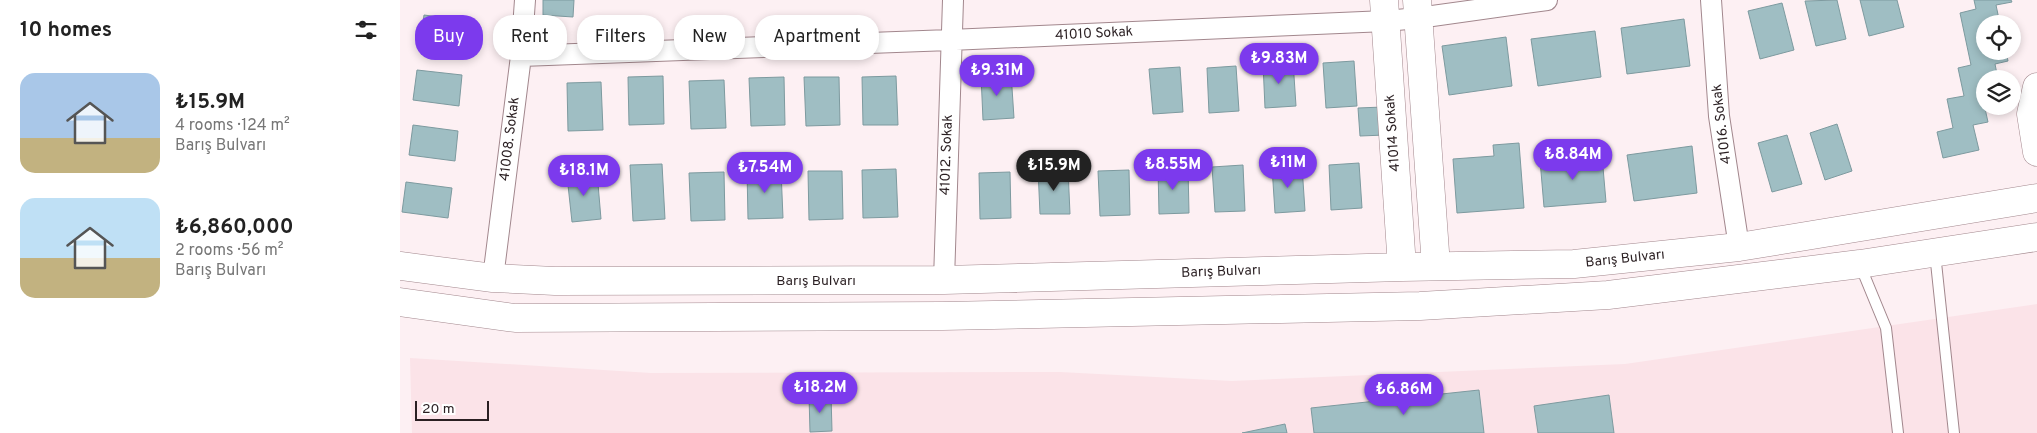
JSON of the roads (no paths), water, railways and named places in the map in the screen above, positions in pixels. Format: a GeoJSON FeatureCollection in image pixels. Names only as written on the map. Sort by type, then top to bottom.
{"type":"FeatureCollection","features":[{"type":"Feature","properties":{"kind":"main road"},"geometry":{"type":"LineString","coordinates":[[1418,9],[1420,306]]}},
{"type":"Feature","properties":{"kind":"main road","name":"41014 Sokak"},"geometry":{"type":"LineString","coordinates":[[1385,10],[1419,267]]}},
{"type":"Feature","properties":{"kind":"main road"},"geometry":{"type":"LineString","coordinates":[[2037,87],[2031,114],[2037,152]]}},
{"type":"Feature","properties":{"kind":"main road","name":"Barış Bulvarı"},"geometry":{"type":"LineString","coordinates":[[400,266],[493,278],[555,281],[944,280],[1574,264],[1739,247],[2037,198]]}},
{"type":"Feature","properties":{"kind":"main road"},"geometry":{"type":"LineString","coordinates":[[1853,228],[1860,264]]}},
{"type":"Feature","properties":{"kind":"main road"},"geometry":{"type":"LineString","coordinates":[[400,302],[515,318],[943,316],[1420,306],[1608,295],[1860,264],[1935,251],[2037,237]]}},
{"type":"Feature","properties":{"kind":"main road"},"geometry":{"type":"LineString","coordinates":[[943,316],[944,280]]}},
{"type":"Feature","properties":{"kind":"street","name":"41008. Sokak"},"geometry":{"type":"LineString","coordinates":[[524,15],[525,0]]}},
{"type":"Feature","properties":{"kind":"street","name":"41012. Sokak"},"geometry":{"type":"LineString","coordinates":[[944,280],[950,40],[953,0]]}},
{"type":"Feature","properties":{"kind":"street","name":"41010 Sokak"},"geometry":{"type":"LineString","coordinates":[[567,54],[950,40],[1547,0]]}},
{"type":"Feature","properties":{"kind":"street","name":"41016. Sokak"},"geometry":{"type":"LineString","coordinates":[[1711,0],[1719,116],[1739,247]]}},
{"type":"Feature","properties":{"kind":"street","name":"41008. Sokak"},"geometry":{"type":"LineString","coordinates":[[493,278],[520,60]]}},
{"type":"Feature","properties":{"kind":"lane"},"geometry":{"type":"LineString","coordinates":[[1935,251],[1954,433]]}},
{"type":"Feature","properties":{"kind":"lane"},"geometry":{"type":"LineString","coordinates":[[1860,264],[1886,328],[1898,433]]}}]}
